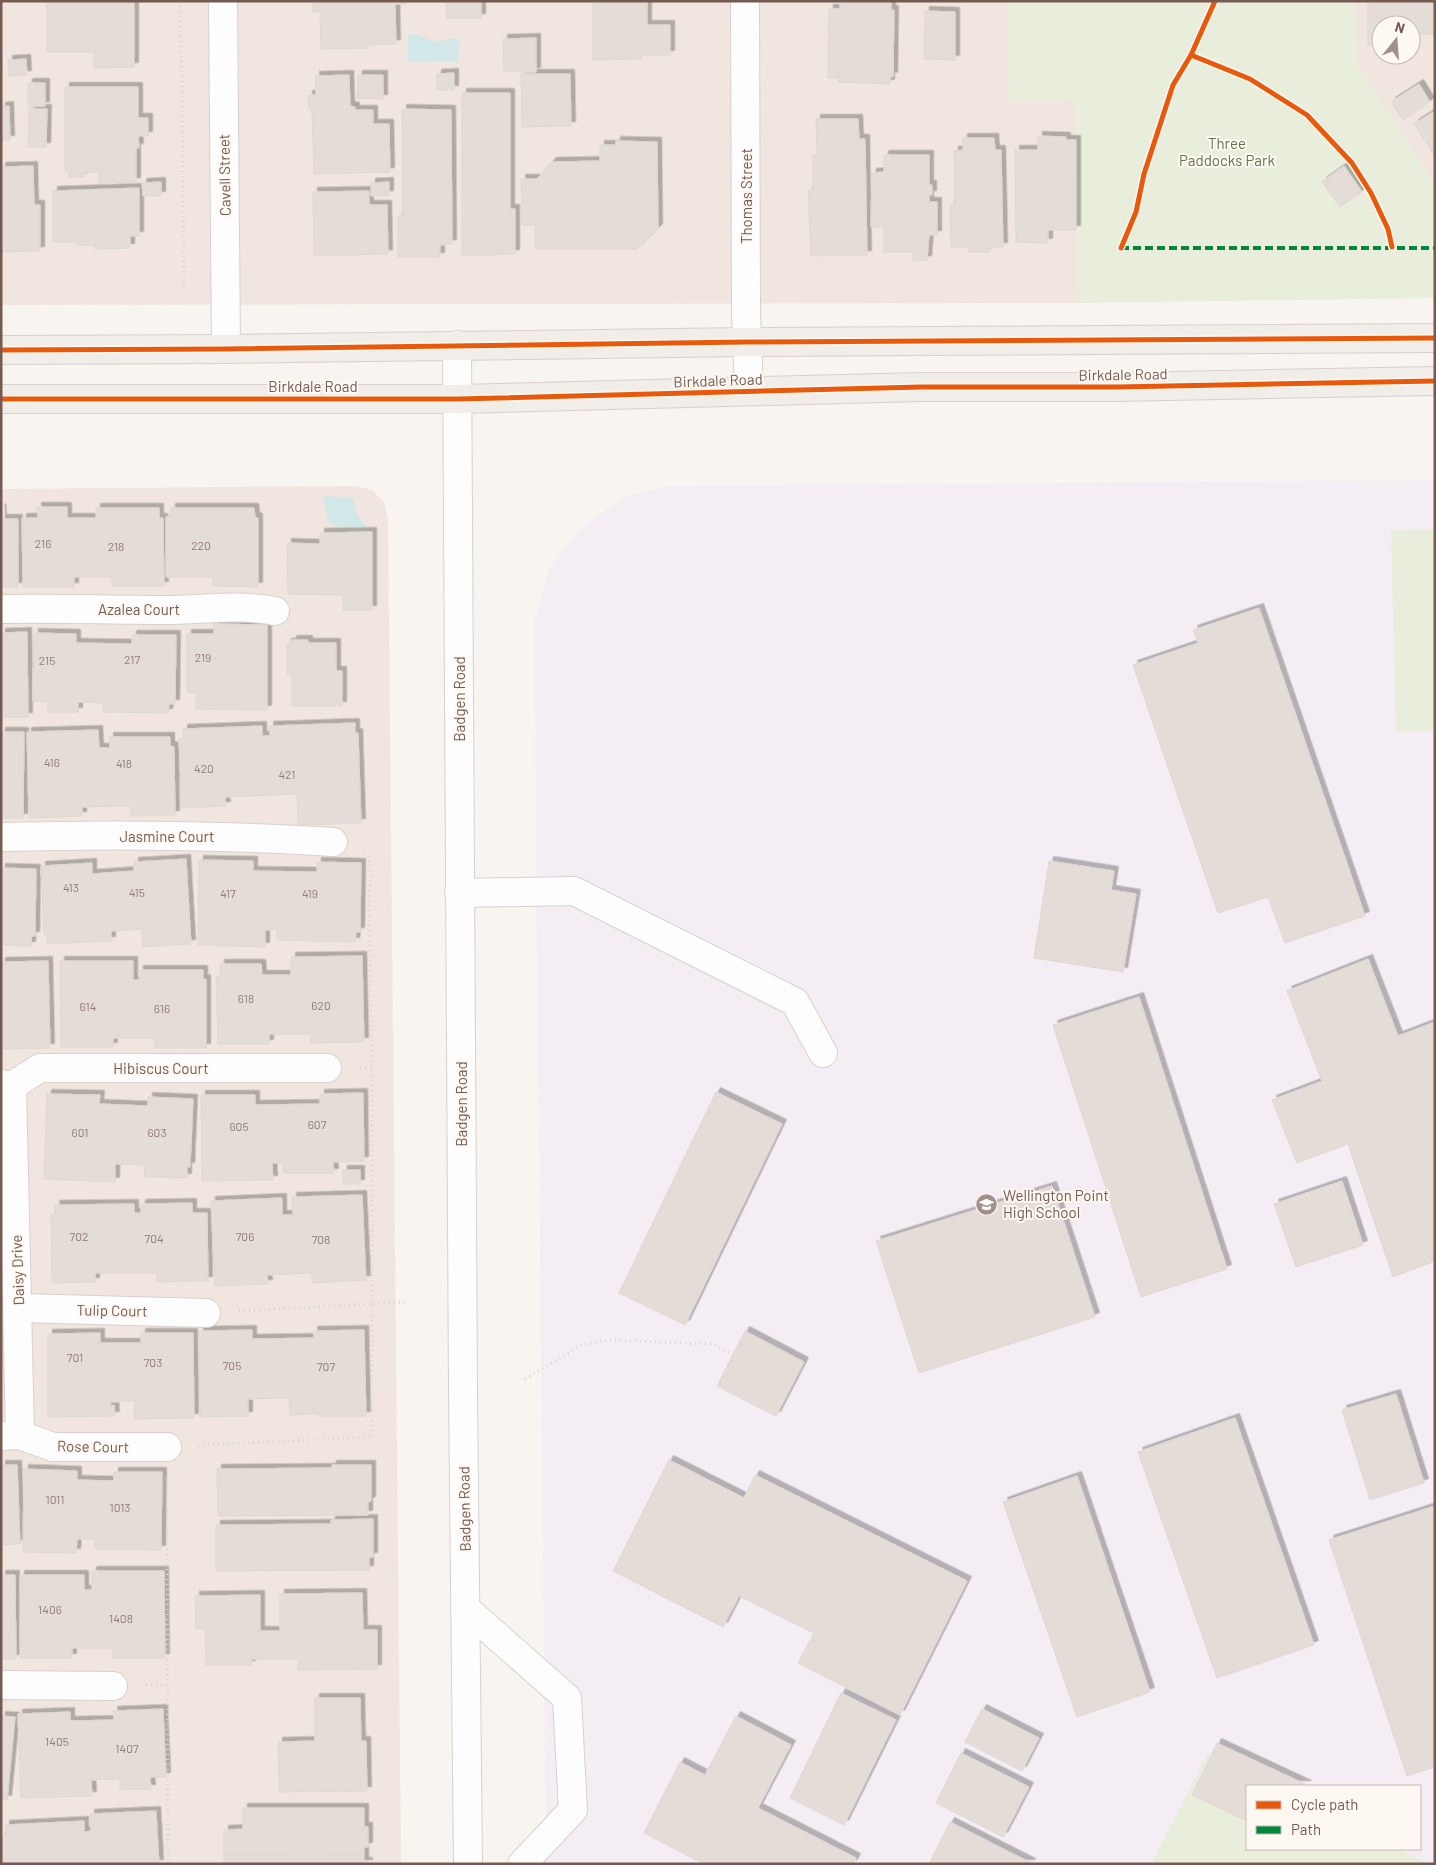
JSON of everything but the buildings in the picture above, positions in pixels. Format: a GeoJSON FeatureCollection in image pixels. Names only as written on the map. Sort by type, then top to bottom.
{"type":"FeatureCollection","features":[{"type":"Feature","properties":{"kind":"main road"},"geometry":{"type":"LineString","coordinates":[[1,350],[747,342],[1435,338]]}},
{"type":"Feature","properties":{"kind":"main road","name":"Birkdale Road"},"geometry":{"type":"LineString","coordinates":[[1,399],[458,399],[921,387],[1098,387],[1435,381]]}},
{"type":"Feature","properties":{"kind":"street","name":"Cavell Street"},"geometry":{"type":"LineString","coordinates":[[222,1],[226,349]]}},
{"type":"Feature","properties":{"kind":"street","name":"Thomas Street"},"geometry":{"type":"LineString","coordinates":[[745,1],[749,391]]}},
{"type":"Feature","properties":{"kind":"street","name":"Badgen Road"},"geometry":{"type":"LineString","coordinates":[[457,345],[468,1864]]}},
{"type":"Feature","properties":{"kind":"street","name":"Azalea Court"},"geometry":{"type":"LineString","coordinates":[[1,608],[166,610],[251,606],[275,610]]}},
{"type":"Feature","properties":{"kind":"street","name":"Jasmine Court"},"geometry":{"type":"LineString","coordinates":[[1,837],[84,835],[239,836],[333,842]]}},
{"type":"Feature","properties":{"kind":"street"},"geometry":{"type":"LineString","coordinates":[[460,893],[574,891],[795,1002],[822,1052]]}},
{"type":"Feature","properties":{"kind":"street","name":"Hibiscus Court"},"geometry":{"type":"LineString","coordinates":[[7,1085],[40,1068],[327,1068]]}},
{"type":"Feature","properties":{"kind":"street","name":"Daisy Drive"},"geometry":{"type":"LineString","coordinates":[[7,1085],[19,1308],[11,1435]]}},
{"type":"Feature","properties":{"kind":"street","name":"Tulip Court"},"geometry":{"type":"LineString","coordinates":[[19,1308],[206,1312]]}},
{"type":"Feature","properties":{"kind":"street","name":"Rose Court"},"geometry":{"type":"LineString","coordinates":[[11,1435],[54,1447],[167,1446]]}},
{"type":"Feature","properties":{"kind":"street"},"geometry":{"type":"LineString","coordinates":[[465,1608],[567,1698],[573,1810],[522,1864]]}},
{"type":"Feature","properties":{"kind":"street"},"geometry":{"type":"LineString","coordinates":[[1,1684],[113,1686]]}},
{"type":"Feature","properties":{"kind":"path"},"geometry":{"type":"LineString","coordinates":[[179,1],[182,79],[184,294]]}},
{"type":"Feature","properties":{"kind":"path"},"geometry":{"type":"LineString","coordinates":[[168,1864],[167,1446],[372,1437],[371,877],[369,857],[353,846],[333,842]]}},
{"type":"Feature","properties":{"kind":"path"},"geometry":{"type":"LineString","coordinates":[[206,1312],[405,1302]]}},
{"type":"Feature","properties":{"kind":"path"},"geometry":{"type":"LineString","coordinates":[[525,1379],[581,1345],[607,1340],[712,1344],[774,1375]]}},
{"type":"Feature","properties":{"kind":"shaded area"},"geometry":{"type":"Polygon","coordinates":[[[1,1],[1008,1],[1009,102],[1075,100],[1078,303],[1,305],[1,1]]]}},
{"type":"Feature","properties":{"kind":"shaded area"},"geometry":{"type":"Polygon","coordinates":[[[1354,1],[1435,1],[1435,185],[1356,62],[1354,1]]]}},
{"type":"Feature","properties":{"kind":"shaded area"},"geometry":{"type":"Polygon","coordinates":[[[408,34],[419,35],[433,42],[457,38],[460,41],[458,61],[408,62],[408,34]]]}},
{"type":"Feature","properties":{"kind":"shaded area","name":"Wellington Point High School"},"geometry":{"type":"Polygon","coordinates":[[[1435,480],[1435,1864],[546,1864],[534,623],[550,567],[581,528],[626,496],[671,486],[1435,480]]]}},
{"type":"Feature","properties":{"kind":"shaded area"},"geometry":{"type":"Polygon","coordinates":[[[356,486],[372,490],[384,502],[388,519],[401,1864],[1,1864],[1,489],[356,486]]]}},
{"type":"Feature","properties":{"kind":"shaded area"},"geometry":{"type":"Polygon","coordinates":[[[323,496],[352,498],[358,517],[367,527],[338,527],[328,520],[323,496]]]}},
{"type":"Feature","properties":{"kind":"green space","name":"Three Paddocks Park"},"geometry":{"type":"Polygon","coordinates":[[[1008,1],[1354,1],[1356,62],[1435,185],[1435,298],[1078,303],[1075,101],[1009,102],[1008,1]]]}},
{"type":"Feature","properties":{"kind":"green space"},"geometry":{"type":"Polygon","coordinates":[[[1435,529],[1435,731],[1396,731],[1391,530],[1435,529]]]}},
{"type":"Feature","properties":{"kind":"green space"},"geometry":{"type":"Polygon","coordinates":[[[1208,1753],[1272,1785],[1246,1785],[1246,1850],[1401,1850],[1428,1864],[1151,1864],[1208,1753]]]}},
{"type":"Feature","properties":{"kind":"marked path"},"geometry":{"type":"LineString","coordinates":[[1121,248],[1435,248]]}},
{"type":"Feature","properties":{"kind":"cycle path"},"geometry":{"type":"LineString","coordinates":[[1121,248],[1136,212],[1144,174],[1173,85],[1191,55],[1215,1]]}},
{"type":"Feature","properties":{"kind":"cycle path"},"geometry":{"type":"LineString","coordinates":[[1191,55],[1250,79],[1307,115],[1352,163],[1371,193],[1388,229],[1392,247]]}},
{"type":"Feature","properties":{"kind":"cycle path"},"geometry":{"type":"LineString","coordinates":[[1,350],[747,342],[1435,338]]}},
{"type":"Feature","properties":{"kind":"cycle path"},"geometry":{"type":"LineString","coordinates":[[1,399],[458,399],[921,387],[1117,387],[1435,381]]}},
{"type":"Feature","properties":{"kind":"place","name":"Wellington Point High School"},"geometry":{"type":"Point","coordinates":[987,1204]}}]}
